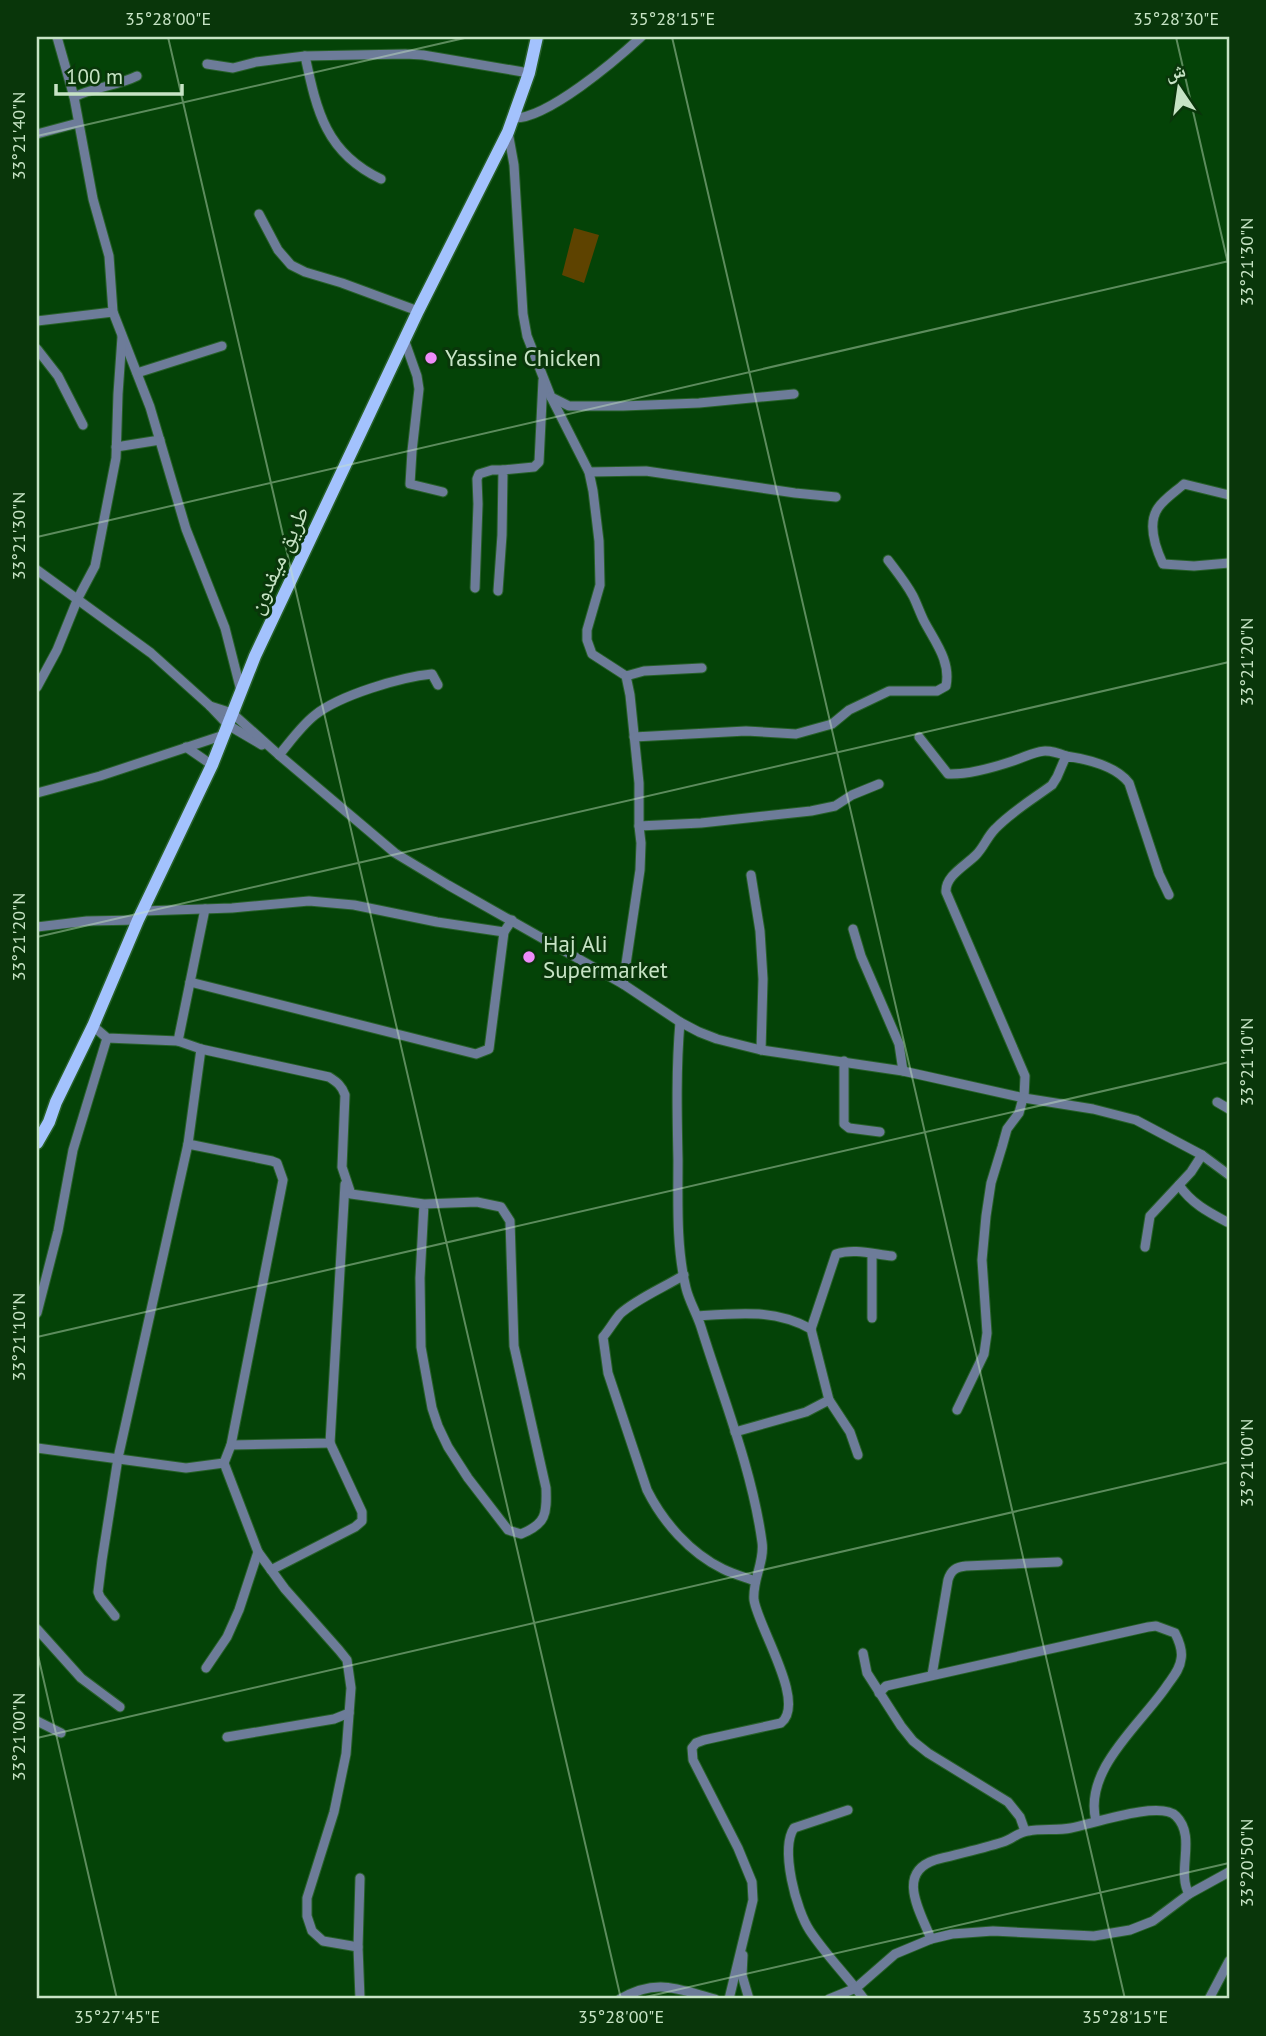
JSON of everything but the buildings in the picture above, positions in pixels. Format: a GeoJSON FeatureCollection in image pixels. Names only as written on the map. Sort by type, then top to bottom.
{"type":"FeatureCollection","features":[{"type":"Feature","properties":{"kind":"main road","name":"طريق ميفدون"},"geometry":{"type":"LineString","coordinates":[[37,1143],[212,765],[255,656],[418,312],[508,132],[529,73],[537,37]]}},
{"type":"Feature","properties":{"kind":"main road","name":"طريق ميفدون"},"geometry":{"type":"LineString","coordinates":[[38,1125],[56,1102]]}},
{"type":"Feature","properties":{"kind":"street"},"geometry":{"type":"LineString","coordinates":[[514,118],[528,116],[571,92],[641,37]]}},
{"type":"Feature","properties":{"kind":"street"},"geometry":{"type":"LineString","coordinates":[[60,38],[88,176],[109,256],[113,312],[160,440],[186,528],[219,611],[241,691]]}},
{"type":"Feature","properties":{"kind":"street"},"geometry":{"type":"LineString","coordinates":[[207,64],[233,68],[256,62],[326,54],[424,55],[529,73]]}},
{"type":"Feature","properties":{"kind":"street"},"geometry":{"type":"LineString","coordinates":[[305,56],[322,118],[335,144],[347,158],[381,179]]}},
{"type":"Feature","properties":{"kind":"street"},"geometry":{"type":"LineString","coordinates":[[74,97],[136,76]]}},
{"type":"Feature","properties":{"kind":"street"},"geometry":{"type":"LineString","coordinates":[[37,135],[78,123]]}},
{"type":"Feature","properties":{"kind":"street"},"geometry":{"type":"LineString","coordinates":[[508,132],[514,166],[523,314],[527,336],[551,397],[589,472],[599,541],[600,585],[586,636],[592,654],[626,676],[644,671],[702,668]]}},
{"type":"Feature","properties":{"kind":"street"},"geometry":{"type":"LineString","coordinates":[[259,214],[278,250],[291,265],[418,312]]}},
{"type":"Feature","properties":{"kind":"street"},"geometry":{"type":"LineString","coordinates":[[37,321],[113,312]]}},
{"type":"Feature","properties":{"kind":"street"},"geometry":{"type":"LineString","coordinates":[[37,687],[95,566],[116,458],[122,335]]}},
{"type":"Feature","properties":{"kind":"street"},"geometry":{"type":"LineString","coordinates":[[405,342],[419,389],[410,484],[443,492]]}},
{"type":"Feature","properties":{"kind":"street"},"geometry":{"type":"LineString","coordinates":[[137,373],[222,346]]}},
{"type":"Feature","properties":{"kind":"street"},"geometry":{"type":"LineString","coordinates":[[37,349],[58,376],[83,425]]}},
{"type":"Feature","properties":{"kind":"street"},"geometry":{"type":"LineString","coordinates":[[475,588],[477,479],[479,474],[492,470],[534,467],[539,462],[544,379]]}},
{"type":"Feature","properties":{"kind":"street"},"geometry":{"type":"LineString","coordinates":[[551,397],[569,406],[623,406],[699,403],[794,394]]}},
{"type":"Feature","properties":{"kind":"street"},"geometry":{"type":"LineString","coordinates":[[116,447],[160,440]]}},
{"type":"Feature","properties":{"kind":"street"},"geometry":{"type":"LineString","coordinates":[[498,591],[503,470]]}},
{"type":"Feature","properties":{"kind":"street"},"geometry":{"type":"LineString","coordinates":[[589,472],[646,471],[795,494],[836,497]]}},
{"type":"Feature","properties":{"kind":"street"},"geometry":{"type":"LineString","coordinates":[[1229,495],[1184,484],[1156,510],[1154,529],[1155,548],[1163,564],[1194,566],[1229,563]]}},
{"type":"Feature","properties":{"kind":"street"},"geometry":{"type":"LineString","coordinates":[[634,737],[746,732],[796,734],[832,723],[849,710],[889,691],[937,691],[946,686],[947,665],[939,646],[909,589],[888,560]]}},
{"type":"Feature","properties":{"kind":"street"},"geometry":{"type":"LineString","coordinates":[[37,570],[151,653],[228,724],[279,755],[395,853],[448,886],[623,984],[680,1022],[717,1039],[761,1050],[902,1071],[1136,1120],[1202,1155],[1229,1175]]}},
{"type":"Feature","properties":{"kind":"street"},"geometry":{"type":"LineString","coordinates":[[230,648],[237,659],[255,656]]}},
{"type":"Feature","properties":{"kind":"street"},"geometry":{"type":"LineString","coordinates":[[279,755],[313,716],[325,708],[395,680],[412,676],[432,674],[438,685]]}},
{"type":"Feature","properties":{"kind":"street"},"geometry":{"type":"LineString","coordinates":[[623,984],[640,870],[641,843],[639,783],[626,676]]}},
{"type":"Feature","properties":{"kind":"street"},"geometry":{"type":"LineString","coordinates":[[37,793],[100,776],[186,747],[228,724]]}},
{"type":"Feature","properties":{"kind":"street"},"geometry":{"type":"LineString","coordinates":[[919,737],[948,774],[960,775],[1014,761],[1032,752],[1052,751],[1098,764],[1122,775],[1129,783],[1159,874],[1169,895]]}},
{"type":"Feature","properties":{"kind":"street"},"geometry":{"type":"LineString","coordinates":[[186,747],[212,765]]}},
{"type":"Feature","properties":{"kind":"street"},"geometry":{"type":"LineString","coordinates":[[957,1410],[985,1353],[987,1333],[982,1260],[986,1216],[991,1183],[1007,1129],[1019,1113],[1024,1098],[1025,1076],[946,888],[954,874],[982,849],[999,825],[1052,785],[1066,756]]}},
{"type":"Feature","properties":{"kind":"street"},"geometry":{"type":"LineString","coordinates":[[639,826],[701,823],[811,811],[835,806],[852,795],[879,784]]}},
{"type":"Feature","properties":{"kind":"street"},"geometry":{"type":"LineString","coordinates":[[751,875],[760,931],[763,979],[761,1050]]}},
{"type":"Feature","properties":{"kind":"street"},"geometry":{"type":"LineString","coordinates":[[37,927],[309,901],[343,904],[504,932]]}},
{"type":"Feature","properties":{"kind":"street"},"geometry":{"type":"LineString","coordinates":[[178,1041],[205,909]]}},
{"type":"Feature","properties":{"kind":"street"},"geometry":{"type":"LineString","coordinates":[[190,982],[476,1054],[489,1049],[504,932],[512,920]]}},
{"type":"Feature","properties":{"kind":"street"},"geometry":{"type":"LineString","coordinates":[[853,929],[861,956],[899,1044],[902,1071]]}},
{"type":"Feature","properties":{"kind":"street"},"geometry":{"type":"LineString","coordinates":[[680,1022],[677,1062],[678,1198],[685,1286],[698,1316],[742,1454],[762,1545],[754,1600],[787,1689],[790,1712],[781,1723],[704,1740],[692,1748],[692,1760],[738,1848],[752,1882],[753,1900],[729,1999]]}},
{"type":"Feature","properties":{"kind":"street"},"geometry":{"type":"LineString","coordinates":[[93,1026],[107,1038],[178,1041],[201,1049],[329,1077],[337,1081],[345,1095],[341,1157],[351,1194],[424,1204],[490,1203],[501,1207],[510,1221],[514,1346],[547,1508],[543,1521],[533,1530],[520,1534],[508,1530],[468,1478],[438,1426],[421,1347],[420,1278],[424,1204]]}},
{"type":"Feature","properties":{"kind":"street"},"geometry":{"type":"LineString","coordinates":[[37,1313],[58,1231],[73,1150],[107,1038]]}},
{"type":"Feature","properties":{"kind":"street"},"geometry":{"type":"LineString","coordinates":[[115,1616],[98,1592],[118,1458],[188,1143],[201,1049]]}},
{"type":"Feature","properties":{"kind":"street"},"geometry":{"type":"LineString","coordinates":[[845,1062],[844,1124],[849,1128],[880,1132]]}},
{"type":"Feature","properties":{"kind":"street"},"geometry":{"type":"LineString","coordinates":[[1217,1101],[1229,1109]]}},
{"type":"Feature","properties":{"kind":"street"},"geometry":{"type":"LineString","coordinates":[[188,1143],[277,1163],[283,1180],[231,1445],[224,1463],[258,1552],[285,1590],[346,1660],[351,1688],[346,1754],[334,1812],[307,1898],[307,1916],[312,1931],[323,1941],[358,1947]]}},
{"type":"Feature","properties":{"kind":"street"},"geometry":{"type":"LineString","coordinates":[[1145,1247],[1150,1216],[1202,1155]]}},
{"type":"Feature","properties":{"kind":"street"},"geometry":{"type":"LineString","coordinates":[[271,1570],[362,1521],[362,1511],[330,1443],[345,1178]]}},
{"type":"Feature","properties":{"kind":"street"},"geometry":{"type":"LineString","coordinates":[[1179,1185],[1188,1198],[1208,1213],[1227,1222]]}},
{"type":"Feature","properties":{"kind":"street"},"geometry":{"type":"LineString","coordinates":[[858,1455],[850,1432],[829,1400],[811,1329],[836,1254],[862,1251],[892,1256]]}},
{"type":"Feature","properties":{"kind":"street"},"geometry":{"type":"LineString","coordinates":[[872,1254],[872,1318]]}},
{"type":"Feature","properties":{"kind":"street"},"geometry":{"type":"LineString","coordinates":[[684,1275],[637,1301],[620,1315],[603,1338],[608,1373],[647,1490],[655,1506],[690,1546],[722,1569],[755,1581]]}},
{"type":"Feature","properties":{"kind":"street"},"geometry":{"type":"LineString","coordinates":[[698,1316],[762,1314],[795,1321],[811,1329]]}},
{"type":"Feature","properties":{"kind":"street"},"geometry":{"type":"LineString","coordinates":[[735,1432],[806,1412],[829,1400]]}},
{"type":"Feature","properties":{"kind":"street"},"geometry":{"type":"LineString","coordinates":[[231,1445],[330,1443]]}},
{"type":"Feature","properties":{"kind":"street"},"geometry":{"type":"LineString","coordinates":[[37,1448],[186,1468],[224,1463]]}},
{"type":"Feature","properties":{"kind":"street"},"geometry":{"type":"LineString","coordinates":[[206,1668],[227,1637],[239,1611],[258,1552]]}},
{"type":"Feature","properties":{"kind":"street"},"geometry":{"type":"LineString","coordinates":[[932,1675],[948,1580],[954,1569],[966,1566],[1058,1562]]}},
{"type":"Feature","properties":{"kind":"street"},"geometry":{"type":"LineString","coordinates":[[879,1693],[886,1686],[1148,1627],[1156,1626],[1175,1633],[1182,1659],[1178,1670],[1108,1762],[1094,1795],[1096,1821]]}},
{"type":"Feature","properties":{"kind":"street"},"geometry":{"type":"LineString","coordinates":[[37,1629],[81,1678],[120,1707]]}},
{"type":"Feature","properties":{"kind":"street"},"geometry":{"type":"LineString","coordinates":[[863,1653],[867,1673],[913,1741],[1008,1802],[1020,1817],[1025,1831]]}},
{"type":"Feature","properties":{"kind":"street"},"geometry":{"type":"LineString","coordinates":[[227,1737],[349,1713]]}},
{"type":"Feature","properties":{"kind":"street"},"geometry":{"type":"LineString","coordinates":[[37,1721],[61,1732]]}},
{"type":"Feature","properties":{"kind":"street"},"geometry":{"type":"LineString","coordinates":[[848,1810],[794,1828],[789,1835],[789,1868],[808,1928],[864,1999]]}},
{"type":"Feature","properties":{"kind":"street"},"geometry":{"type":"LineString","coordinates":[[931,1939],[912,1887],[919,1868],[935,1860],[1007,1841],[1025,1831],[1070,1828],[1150,1811],[1161,1811],[1177,1817],[1184,1830],[1186,1842],[1184,1880],[1189,1894]]}},
{"type":"Feature","properties":{"kind":"street"},"geometry":{"type":"LineString","coordinates":[[828,1999],[856,1988],[895,1954],[931,1939],[952,1934],[993,1931],[1094,1936],[1130,1930],[1153,1921],[1189,1894],[1229,1872]]}},
{"type":"Feature","properties":{"kind":"street"},"geometry":{"type":"LineString","coordinates":[[360,1878],[360,1999]]}},
{"type":"Feature","properties":{"kind":"street"},"geometry":{"type":"LineString","coordinates":[[744,1932],[742,1975],[749,1999]]}},
{"type":"Feature","properties":{"kind":"street"},"geometry":{"type":"LineString","coordinates":[[1209,1999],[1228,1966]]}},
{"type":"Feature","properties":{"kind":"street"},"geometry":{"type":"LineString","coordinates":[[620,1999],[649,1987],[664,1986],[715,1999]]}},
{"type":"Feature","properties":{"kind":"shaded area"},"geometry":{"type":"Polygon","coordinates":[[[574,228],[599,235],[584,283],[562,275],[574,228]]]}},
{"type":"Feature","properties":{"kind":"place","name":"Yassine Chicken"},"geometry":{"type":"Point","coordinates":[431,358]}},
{"type":"Feature","properties":{"kind":"place","name":"Haj Ali Supermarket"},"geometry":{"type":"Point","coordinates":[529,957]}}]}
